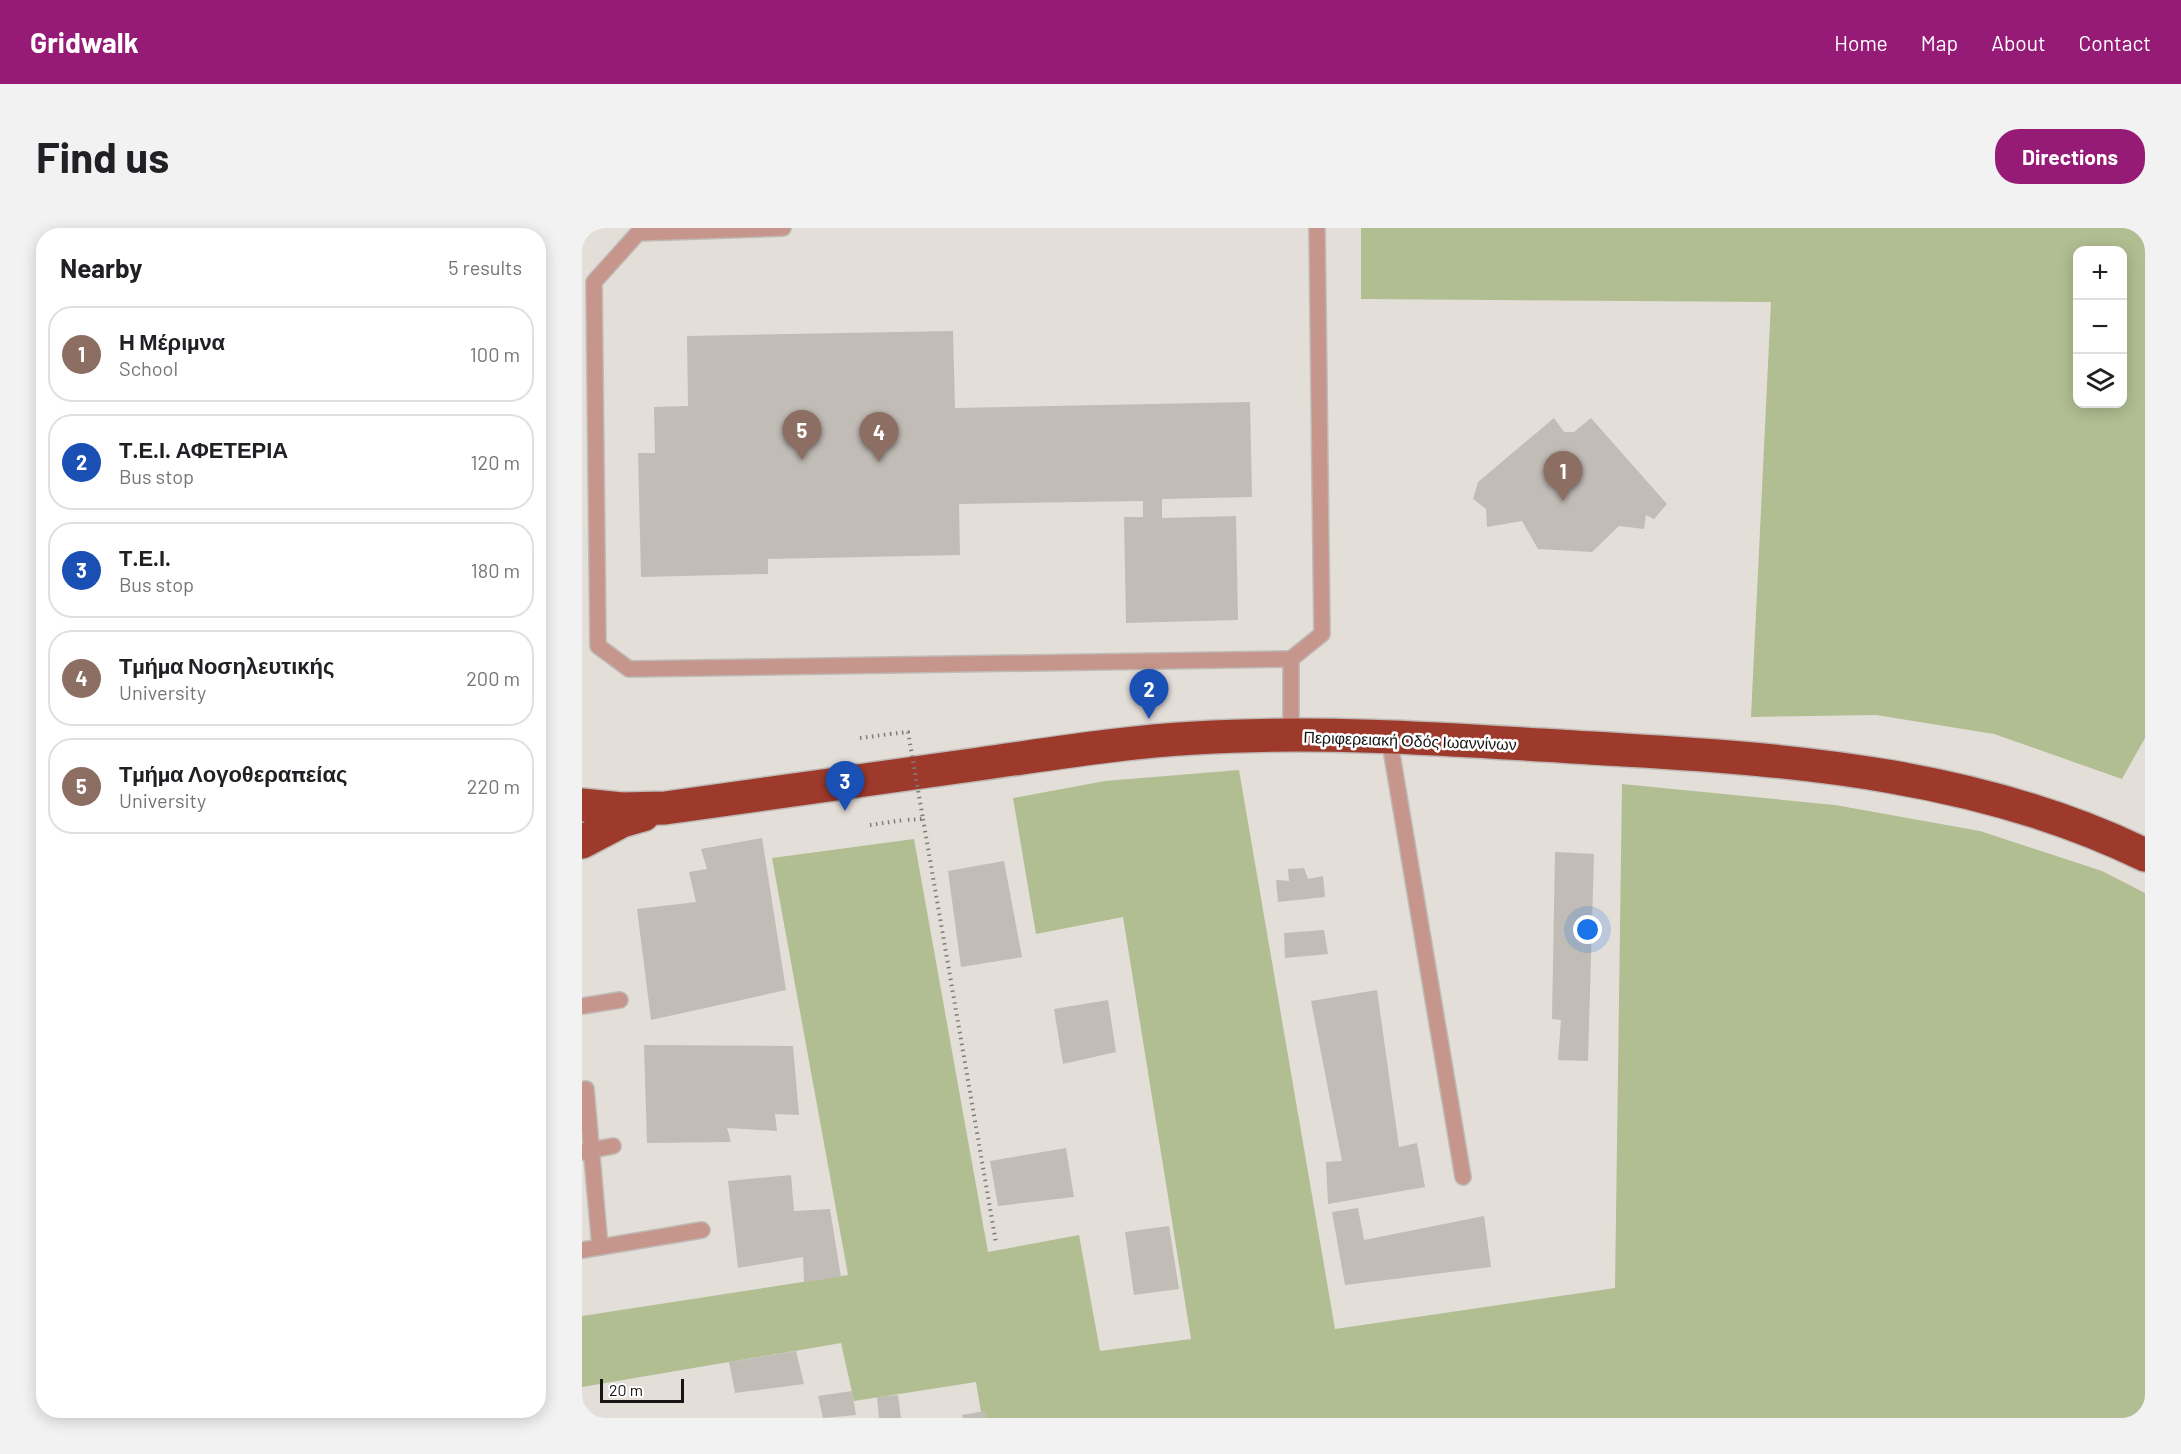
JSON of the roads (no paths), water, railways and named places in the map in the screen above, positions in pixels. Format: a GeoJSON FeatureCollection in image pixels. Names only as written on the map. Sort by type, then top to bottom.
{"type":"FeatureCollection","features":[{"type":"Feature","properties":{"kind":"highway","name":"Περιφερειακή Οδός Ιωαννίνων"},"geometry":{"type":"LineString","coordinates":[[582,805],[622,809],[665,808],[1118,745],[1201,737],[1291,735],[1389,737],[1709,754],[1851,769],[1911,779],[2003,802],[2086,829],[2145,855]]}},
{"type":"Feature","properties":{"kind":"highway","name":"Περιφερειακή Οδός Ιωαννίνων"},"geometry":{"type":"LineString","coordinates":[[582,842],[622,821],[665,808]]}},
{"type":"Feature","properties":{"kind":"lane"},"geometry":{"type":"LineString","coordinates":[[783,228],[638,233],[594,282],[597,646],[629,669],[1291,659],[1322,634],[1317,228]]}},
{"type":"Feature","properties":{"kind":"lane"},"geometry":{"type":"LineString","coordinates":[[1291,659],[1291,735]]}},
{"type":"Feature","properties":{"kind":"lane"},"geometry":{"type":"LineString","coordinates":[[1389,737],[1463,1177]]}},
{"type":"Feature","properties":{"kind":"lane"},"geometry":{"type":"LineString","coordinates":[[582,1006],[620,1000]]}},
{"type":"Feature","properties":{"kind":"lane"},"geometry":{"type":"LineString","coordinates":[[586,1089],[587,1151],[600,1247]]}},
{"type":"Feature","properties":{"kind":"lane"},"geometry":{"type":"LineString","coordinates":[[587,1151],[613,1146]]}},
{"type":"Feature","properties":{"kind":"lane"},"geometry":{"type":"LineString","coordinates":[[582,1250],[702,1230]]}},
{"type":"Feature","properties":{"kind":"place","name":"Τμήμα Λογοθεραπείας"},"geometry":{"type":"Point","coordinates":[802,460]}},
{"type":"Feature","properties":{"kind":"place","name":"Τμήμα Νοσηλευτικής"},"geometry":{"type":"Point","coordinates":[879,462]}},
{"type":"Feature","properties":{"kind":"place","name":"Η Μέριμνα"},"geometry":{"type":"Point","coordinates":[1563,501]}},
{"type":"Feature","properties":{"kind":"place","name":"Τ.Ε.Ι. ΑΦΕΤΕΡΙΑ"},"geometry":{"type":"Point","coordinates":[1149,719]}},
{"type":"Feature","properties":{"kind":"place","name":"Τ.Ε.Ι."},"geometry":{"type":"Point","coordinates":[845,811]}}]}
